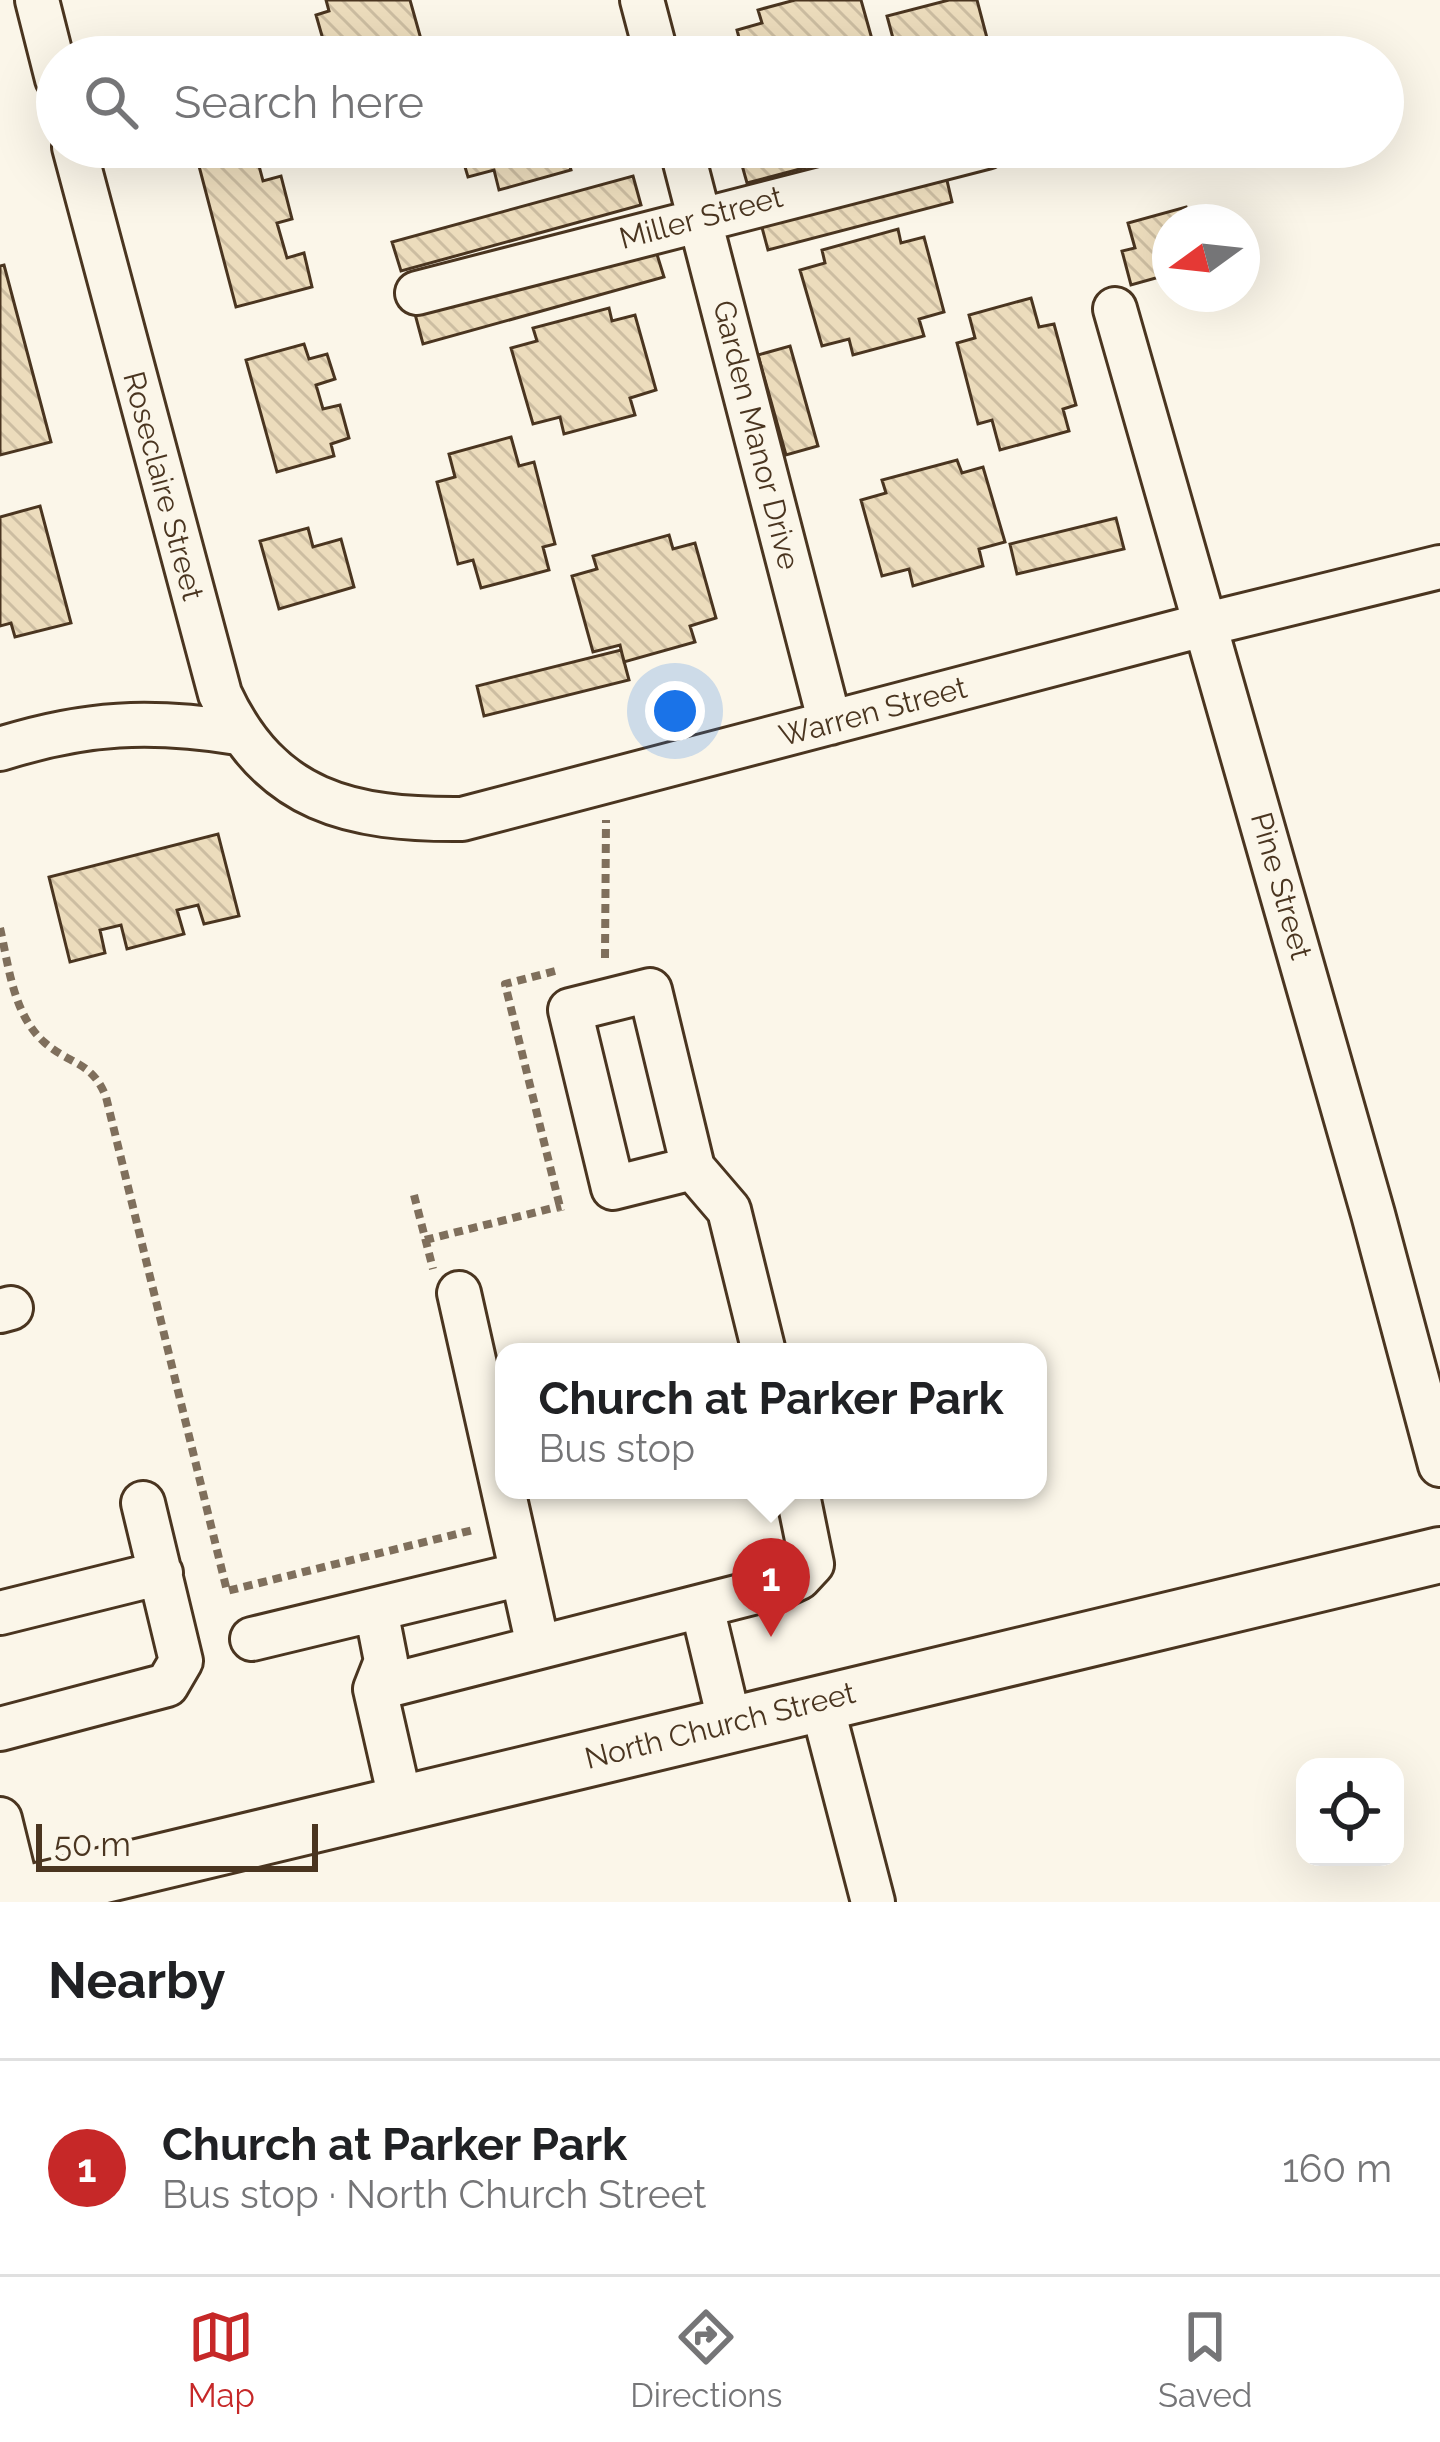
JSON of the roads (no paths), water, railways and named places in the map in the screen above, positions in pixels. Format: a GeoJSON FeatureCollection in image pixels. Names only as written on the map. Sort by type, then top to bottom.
{"type":"FeatureCollection","features":[{"type":"Feature","properties":{"kind":"main road","name":"North Church Street"},"geometry":{"type":"LineString","coordinates":[[9,1898],[1440,1555]]}},
{"type":"Feature","properties":{"kind":"street"},"geometry":{"type":"LineString","coordinates":[[37,0],[46,36]]}},
{"type":"Feature","properties":{"kind":"street"},"geometry":{"type":"LineString","coordinates":[[642,0],[651,36]]}},
{"type":"Feature","properties":{"kind":"street","name":"Roseclaire Street"},"geometry":{"type":"LineString","coordinates":[[79,168],[220,694],[238,734],[267,766],[306,792]]}},
{"type":"Feature","properties":{"kind":"street","name":"Garden Manor Drive"},"geometry":{"type":"LineString","coordinates":[[687,168],[830,723]]}},
{"type":"Feature","properties":{"kind":"street","name":"Miller Street"},"geometry":{"type":"LineString","coordinates":[[417,293],[901,168]]}},
{"type":"Feature","properties":{"kind":"street","name":"Pine Street"},"geometry":{"type":"LineString","coordinates":[[1115,309],[1440,1466]]}},
{"type":"Feature","properties":{"kind":"street","name":"Warren Street"},"geometry":{"type":"LineString","coordinates":[[306,792],[398,820],[462,819],[1440,567]]}},
{"type":"Feature","properties":{"kind":"street"},"geometry":{"type":"LineString","coordinates":[[0,748],[71,728],[129,722],[238,734]]}},
{"type":"Feature","properties":{"kind":"street"},"geometry":{"type":"LineString","coordinates":[[693,1168],[613,1188],[570,1010],[650,991],[693,1168],[729,1210],[762,1343]]}},
{"type":"Feature","properties":{"kind":"street"},"geometry":{"type":"LineString","coordinates":[[447,1286],[495,1465]]}},
{"type":"Feature","properties":{"kind":"street"},"geometry":{"type":"LineString","coordinates":[[504,1499],[538,1646]]}},
{"type":"Feature","properties":{"kind":"street"},"geometry":{"type":"LineString","coordinates":[[375,1689],[784,1585],[812,1564],[799,1499]]}},
{"type":"Feature","properties":{"kind":"street"},"geometry":{"type":"LineString","coordinates":[[0,1730],[167,1685],[181,1661],[143,1503]]}},
{"type":"Feature","properties":{"kind":"street"},"geometry":{"type":"LineString","coordinates":[[0,1613],[161,1573]]}},
{"type":"Feature","properties":{"kind":"street"},"geometry":{"type":"LineString","coordinates":[[252,1639],[522,1574]]}},
{"type":"Feature","properties":{"kind":"street"},"geometry":{"type":"LineString","coordinates":[[702,1607],[730,1724]]}},
{"type":"Feature","properties":{"kind":"street"},"geometry":{"type":"LineString","coordinates":[[376,1610],[386,1661],[375,1689],[401,1803]]}},
{"type":"Feature","properties":{"kind":"street"},"geometry":{"type":"LineString","coordinates":[[820,1702],[873,1902]]}},
{"type":"Feature","properties":{"kind":"street"},"geometry":{"type":"LineString","coordinates":[[0,1819],[9,1898]]}},
{"type":"Feature","properties":{"kind":"place","name":"Church at Parker Park"},"geometry":{"type":"Point","coordinates":[771,1637]}}]}
